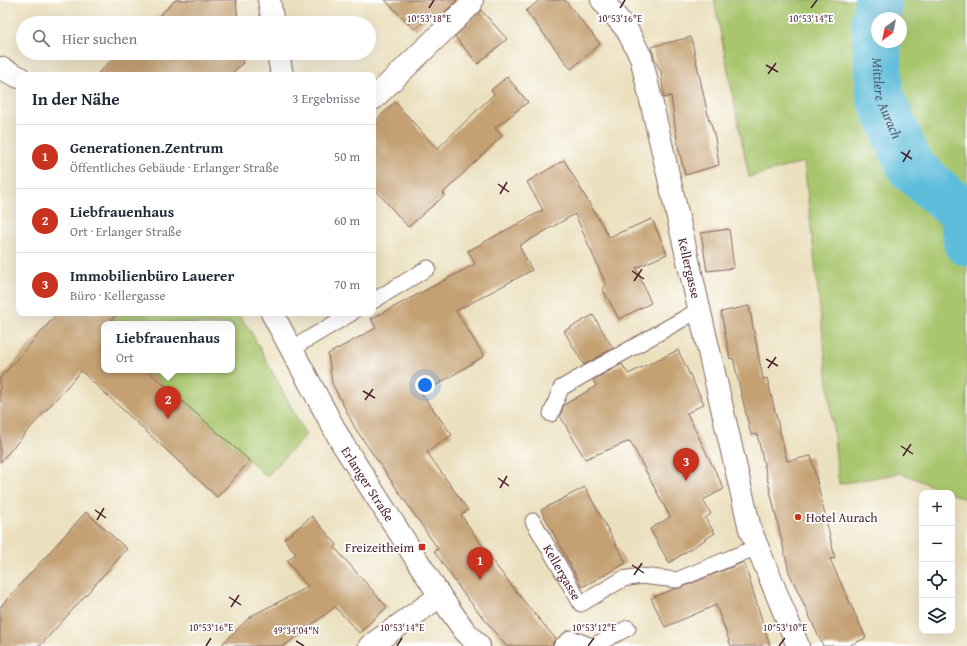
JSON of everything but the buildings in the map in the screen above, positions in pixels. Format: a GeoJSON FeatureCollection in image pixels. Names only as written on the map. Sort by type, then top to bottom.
{"type":"FeatureCollection","features":[{"type":"Feature","properties":{"kind":"street"},"geometry":{"type":"LineString","coordinates":[[269,0],[272,16]]}},
{"type":"Feature","properties":{"kind":"street"},"geometry":{"type":"LineString","coordinates":[[376,96],[471,4],[472,0]]}},
{"type":"Feature","properties":{"kind":"street","name":"Kellergasse"},"geometry":{"type":"LineString","coordinates":[[602,0],[627,30],[641,57],[750,529],[798,646]]}},
{"type":"Feature","properties":{"kind":"street"},"geometry":{"type":"LineString","coordinates":[[279,60],[281,72]]}},
{"type":"Feature","properties":{"kind":"street"},"geometry":{"type":"LineString","coordinates":[[0,68],[16,76]]}},
{"type":"Feature","properties":{"kind":"street","name":"Erlanger Straße"},"geometry":{"type":"LineString","coordinates":[[274,316],[342,443],[440,596],[464,630],[479,646]]}},
{"type":"Feature","properties":{"kind":"street"},"geometry":{"type":"LineString","coordinates":[[370,646],[440,596]]}},
{"type":"Feature","properties":{"kind":"lane"},"geometry":{"type":"LineString","coordinates":[[376,298],[428,268]]}},
{"type":"Feature","properties":{"kind":"lane"},"geometry":{"type":"LineString","coordinates":[[551,414],[561,388],[699,310]]}},
{"type":"Feature","properties":{"kind":"lane"},"geometry":{"type":"LineString","coordinates":[[291,349],[347,316]]}},
{"type":"Feature","properties":{"kind":"lane","name":"Kellergasse"},"geometry":{"type":"LineString","coordinates":[[533,521],[582,604],[623,579],[641,576],[676,580],[757,547]]}},
{"type":"Feature","properties":{"kind":"lane"},"geometry":{"type":"LineString","coordinates":[[561,646],[571,638],[592,646],[628,628]]}},
{"type":"Feature","properties":{"kind":"green space"},"geometry":{"type":"Polygon","coordinates":[[[714,0],[967,0],[967,500],[955,495],[955,490],[943,490],[901,473],[839,484],[804,162],[749,177],[714,0]]]}},
{"type":"Feature","properties":{"kind":"green space"},"geometry":{"type":"Polygon","coordinates":[[[115,316],[239,316],[250,330],[306,435],[266,477],[150,373],[235,373],[235,321],[110,321],[115,316]]]}},
{"type":"Feature","properties":{"kind":"waterway","name":"Mittlere Aurach"},"geometry":{"type":"LineString","coordinates":[[878,0],[875,23],[880,97],[911,168],[962,212],[967,242]]}},
{"type":"Feature","properties":{"kind":"place","name":"Liebfrauenhaus"},"geometry":{"type":"Point","coordinates":[168,419]}},
{"type":"Feature","properties":{"kind":"place","name":"Immobilienbüro Lauerer"},"geometry":{"type":"Point","coordinates":[686,481]}},
{"type":"Feature","properties":{"kind":"place","name":"Hotel Aurach"},"geometry":{"type":"Point","coordinates":[798,517]}},
{"type":"Feature","properties":{"kind":"place","name":"Freizeitheim"},"geometry":{"type":"Point","coordinates":[422,547]}},
{"type":"Feature","properties":{"kind":"place","name":"Generationen.Zentrum"},"geometry":{"type":"Point","coordinates":[480,580]}}]}
